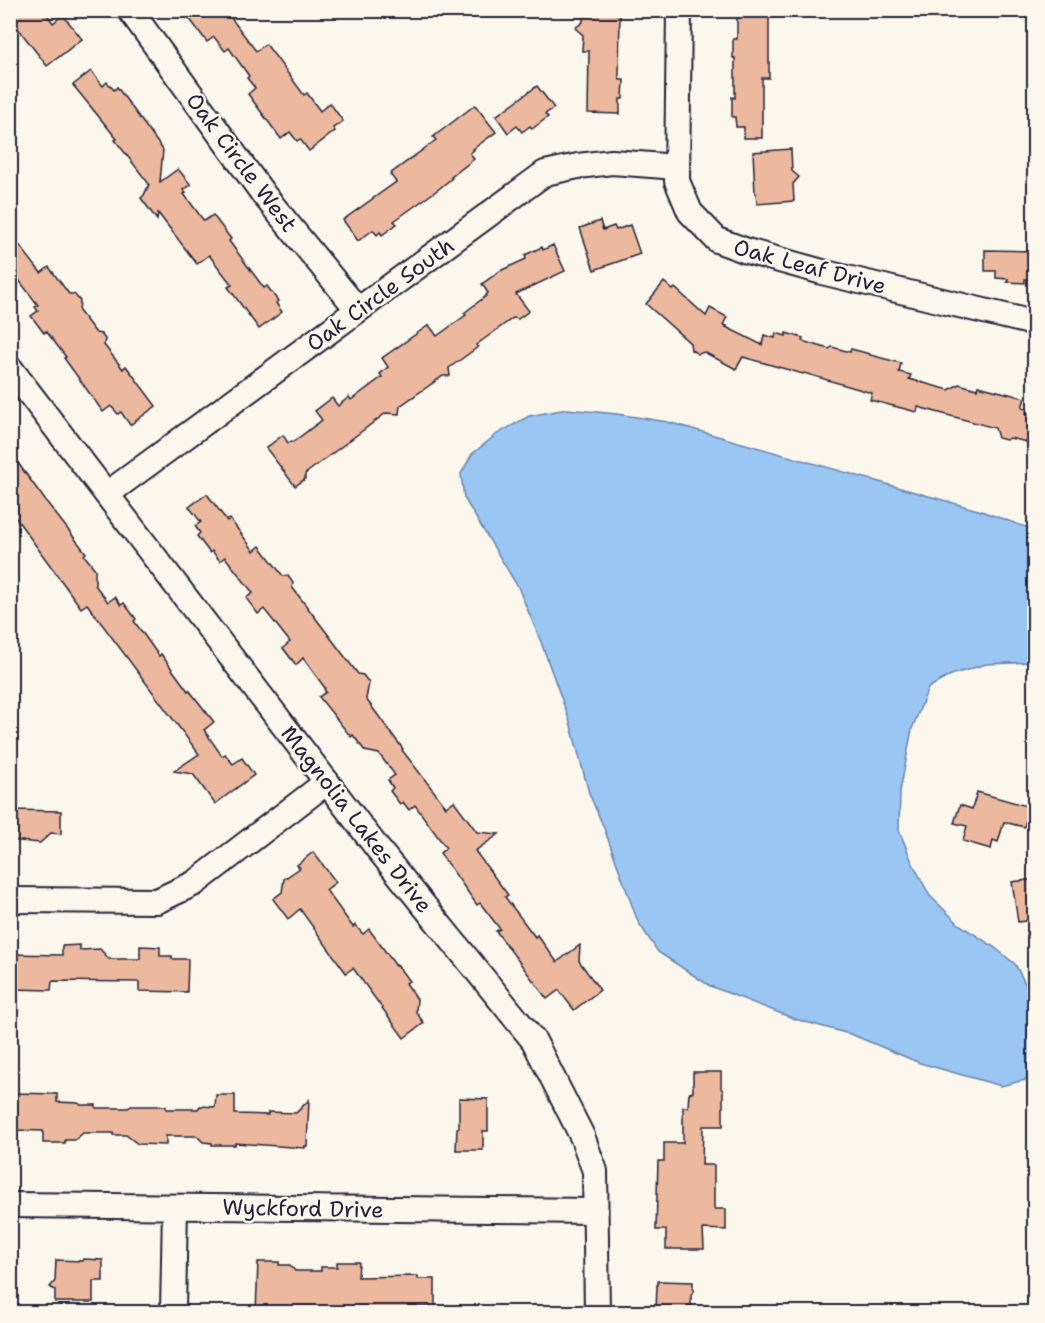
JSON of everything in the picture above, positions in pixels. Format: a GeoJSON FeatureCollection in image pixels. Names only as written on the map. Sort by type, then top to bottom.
{"type":"FeatureCollection","features":[{"type":"Feature","properties":{"kind":"street","name":"Oak Circle West"},"geometry":{"type":"LineString","coordinates":[[130,10],[264,195],[358,310]]}},
{"type":"Feature","properties":{"kind":"street","name":"Oak Leaf Drive"},"geometry":{"type":"LineString","coordinates":[[679,10],[677,180],[690,212],[717,240],[747,251],[826,273],[1035,323]]}},
{"type":"Feature","properties":{"kind":"street","name":"Oak Circle South"},"geometry":{"type":"LineString","coordinates":[[107,494],[544,173],[612,162],[677,166]]}},
{"type":"Feature","properties":{"kind":"street","name":"Magnolia Lakes Drive"},"geometry":{"type":"LineString","coordinates":[[10,368],[378,849],[534,1041],[582,1136],[595,1171],[597,1312]]}},
{"type":"Feature","properties":{"kind":"street"},"geometry":{"type":"LineString","coordinates":[[10,900],[157,901],[195,883],[327,782]]}},
{"type":"Feature","properties":{"kind":"street","name":"Wyckford Drive"},"geometry":{"type":"LineString","coordinates":[[10,1205],[595,1211]]}},
{"type":"Feature","properties":{"kind":"street"},"geometry":{"type":"LineString","coordinates":[[173,1312],[175,1207]]}},
{"type":"Feature","properties":{"kind":"water"},"geometry":{"type":"Polygon","coordinates":[[[567,409],[668,422],[978,510],[1034,530],[1034,662],[986,664],[951,675],[928,688],[912,729],[900,791],[899,830],[912,862],[930,896],[960,925],[1015,964],[1030,993],[1034,1004],[1034,1069],[1025,1080],[1001,1086],[920,1063],[853,1035],[795,1019],[710,986],[658,952],[638,922],[589,793],[570,722],[518,587],[464,498],[461,474],[472,454],[497,434],[529,416],[567,409]]]}},
{"type":"Feature","properties":{"kind":"building"},"geometry":{"type":"Polygon","coordinates":[[[10,10],[44,10],[53,23],[63,15],[82,39],[47,66],[10,18],[10,10]]]}},
{"type":"Feature","properties":{"kind":"building"},"geometry":{"type":"Polygon","coordinates":[[[183,10],[225,10],[256,51],[266,44],[304,95],[307,93],[320,111],[330,103],[343,121],[333,128],[335,131],[309,151],[300,139],[297,141],[290,132],[281,139],[248,94],[255,88],[229,48],[225,51],[214,37],[207,42],[183,10]]]}},
{"type":"Feature","properties":{"kind":"building"},"geometry":{"type":"Polygon","coordinates":[[[583,10],[620,10],[619,77],[620,80],[624,80],[620,114],[588,113],[589,51],[582,51],[583,35],[575,28],[583,22],[583,10]]]}},
{"type":"Feature","properties":{"kind":"building"},"geometry":{"type":"Polygon","coordinates":[[[737,15],[769,15],[769,78],[762,78],[762,138],[744,138],[744,127],[736,127],[735,117],[732,117],[732,97],[735,98],[733,39],[737,39],[737,15]]]}},
{"type":"Feature","properties":{"kind":"building"},"geometry":{"type":"Polygon","coordinates":[[[91,71],[103,86],[107,82],[114,90],[117,87],[163,150],[160,182],[178,169],[191,185],[183,190],[186,193],[184,194],[204,221],[213,215],[264,288],[267,286],[278,301],[276,303],[282,312],[259,329],[228,287],[232,285],[209,255],[197,264],[158,213],[157,220],[141,198],[149,184],[115,140],[117,139],[73,85],[91,71]]]}},
{"type":"Feature","properties":{"kind":"building"},"geometry":{"type":"Polygon","coordinates":[[[537,86],[554,108],[545,114],[548,117],[532,129],[530,126],[522,132],[517,126],[508,133],[496,116],[537,86]]]}},
{"type":"Feature","properties":{"kind":"building"},"geometry":{"type":"Polygon","coordinates":[[[475,105],[496,132],[473,149],[470,153],[474,159],[440,188],[394,221],[397,224],[382,235],[380,232],[377,235],[373,230],[358,241],[343,220],[396,182],[390,174],[436,140],[433,137],[475,105]]]}},
{"type":"Feature","properties":{"kind":"building"},"geometry":{"type":"Polygon","coordinates":[[[791,149],[792,171],[799,177],[793,184],[794,201],[757,204],[753,152],[791,149]]]}},
{"type":"Feature","properties":{"kind":"building"},"geometry":{"type":"Polygon","coordinates":[[[600,221],[603,230],[614,226],[616,230],[630,225],[640,254],[594,270],[580,228],[600,221]]]}},
{"type":"Feature","properties":{"kind":"building"},"geometry":{"type":"Polygon","coordinates":[[[10,233],[41,273],[49,267],[69,294],[74,294],[80,301],[79,311],[96,333],[101,334],[105,339],[104,345],[123,369],[126,366],[156,406],[130,425],[121,412],[118,414],[111,406],[103,412],[64,358],[66,357],[31,316],[38,311],[35,307],[38,305],[18,279],[10,285],[10,233]]]}},
{"type":"Feature","properties":{"kind":"building"},"geometry":{"type":"Polygon","coordinates":[[[553,245],[565,271],[516,294],[529,311],[518,319],[513,318],[476,345],[478,347],[449,368],[450,376],[443,376],[400,406],[399,414],[386,413],[305,474],[305,479],[295,486],[266,448],[283,435],[288,443],[293,442],[322,420],[315,411],[332,398],[338,406],[349,397],[351,400],[382,377],[380,374],[388,367],[382,358],[429,325],[437,336],[466,315],[464,313],[486,296],[488,293],[482,284],[500,271],[526,259],[525,255],[542,247],[543,250],[553,245]]]}},
{"type":"Feature","properties":{"kind":"building"},"geometry":{"type":"Polygon","coordinates":[[[985,250],[1035,251],[1035,279],[1025,279],[1025,283],[1007,282],[1008,279],[996,278],[996,271],[985,271],[985,250]]]}},
{"type":"Feature","properties":{"kind":"building"},"geometry":{"type":"Polygon","coordinates":[[[664,282],[673,290],[675,288],[706,316],[710,308],[727,317],[723,325],[762,345],[764,335],[775,338],[776,333],[786,336],[786,333],[803,338],[802,341],[829,349],[832,347],[850,352],[851,349],[901,363],[899,372],[911,375],[909,379],[949,390],[959,384],[977,389],[978,386],[1025,398],[1022,408],[1027,409],[1026,413],[1035,415],[1035,444],[1010,438],[1006,440],[998,438],[995,428],[918,407],[917,412],[870,400],[872,393],[804,373],[743,357],[736,369],[704,352],[698,354],[691,350],[690,343],[646,304],[664,282]]]}},
{"type":"Feature","properties":{"kind":"building"},"geometry":{"type":"Polygon","coordinates":[[[10,452],[86,553],[84,555],[95,569],[95,585],[108,602],[115,597],[121,605],[124,603],[159,656],[161,654],[214,722],[204,730],[222,756],[225,754],[233,764],[242,758],[254,775],[215,804],[193,774],[174,771],[199,754],[87,604],[81,608],[10,510],[10,452]]]}},
{"type":"Feature","properties":{"kind":"building"},"geometry":{"type":"Polygon","coordinates":[[[207,494],[227,521],[230,519],[254,551],[260,546],[283,576],[288,576],[293,583],[292,587],[358,674],[363,675],[369,683],[366,699],[446,807],[454,801],[477,832],[499,834],[475,851],[508,895],[505,897],[535,937],[537,935],[557,962],[580,945],[579,961],[600,990],[574,1010],[559,990],[547,999],[496,931],[500,929],[480,903],[477,905],[440,853],[446,848],[415,805],[409,810],[403,802],[400,804],[390,791],[393,788],[388,780],[395,775],[379,754],[365,751],[353,735],[351,737],[319,697],[326,692],[325,688],[303,658],[296,665],[283,648],[290,642],[264,609],[258,614],[246,598],[253,593],[250,589],[225,557],[220,561],[212,551],[210,553],[197,536],[200,533],[195,526],[201,522],[189,507],[207,494]]]}},
{"type":"Feature","properties":{"kind":"building"},"geometry":{"type":"Polygon","coordinates":[[[977,792],[1030,807],[1024,827],[1004,822],[998,842],[993,840],[991,849],[963,841],[967,826],[954,823],[960,805],[972,809],[977,792]]]}},
{"type":"Feature","properties":{"kind":"building"},"geometry":{"type":"Polygon","coordinates":[[[10,810],[61,811],[61,834],[51,833],[40,843],[10,840],[10,810]]]}},
{"type":"Feature","properties":{"kind":"building"},"geometry":{"type":"Polygon","coordinates":[[[313,852],[336,882],[326,890],[353,927],[355,925],[363,934],[369,929],[409,981],[406,983],[417,999],[416,1012],[424,1023],[404,1038],[353,968],[346,973],[300,909],[288,919],[273,899],[282,892],[284,879],[300,868],[297,865],[313,852]]]}},
{"type":"Feature","properties":{"kind":"building"},"geometry":{"type":"Polygon","coordinates":[[[1035,879],[1035,920],[1018,922],[1012,882],[1035,879]]]}},
{"type":"Feature","properties":{"kind":"building"},"geometry":{"type":"Polygon","coordinates":[[[80,945],[80,950],[100,949],[109,959],[140,959],[140,946],[160,947],[160,956],[188,959],[187,992],[139,991],[139,982],[52,981],[51,990],[10,989],[10,954],[62,955],[62,946],[80,945]]]}},
{"type":"Feature","properties":{"kind":"building"},"geometry":{"type":"Polygon","coordinates":[[[693,1072],[721,1072],[723,1126],[703,1126],[702,1165],[714,1165],[714,1209],[726,1209],[726,1230],[703,1229],[704,1249],[666,1249],[666,1230],[656,1230],[658,1161],[664,1161],[664,1143],[683,1143],[683,1107],[688,1107],[689,1093],[693,1092],[693,1072]]]}},
{"type":"Feature","properties":{"kind":"building"},"geometry":{"type":"Polygon","coordinates":[[[10,1093],[57,1094],[57,1102],[96,1105],[96,1108],[166,1106],[166,1109],[215,1107],[216,1095],[235,1095],[235,1114],[268,1115],[268,1112],[296,1113],[309,1100],[307,1146],[305,1148],[235,1143],[235,1145],[212,1145],[212,1143],[203,1142],[197,1136],[166,1136],[166,1145],[138,1144],[126,1135],[113,1135],[113,1133],[83,1133],[75,1140],[65,1140],[65,1143],[43,1143],[43,1131],[10,1128],[10,1093]]]}},
{"type":"Feature","properties":{"kind":"building"},"geometry":{"type":"Polygon","coordinates":[[[459,1098],[488,1099],[488,1131],[483,1131],[483,1150],[456,1150],[459,1098]]]}},
{"type":"Feature","properties":{"kind":"building"},"geometry":{"type":"Polygon","coordinates":[[[83,1259],[103,1260],[103,1281],[93,1281],[93,1302],[55,1302],[55,1290],[50,1287],[55,1281],[56,1260],[83,1261],[83,1259]]]}},
{"type":"Feature","properties":{"kind":"building"},"geometry":{"type":"Polygon","coordinates":[[[258,1262],[279,1262],[279,1265],[290,1265],[295,1271],[321,1271],[321,1267],[337,1267],[337,1262],[359,1262],[358,1277],[418,1276],[418,1279],[435,1279],[435,1307],[417,1307],[417,1311],[388,1312],[317,1312],[317,1310],[282,1309],[282,1312],[256,1312],[258,1262]]]}},
{"type":"Feature","properties":{"kind":"building"},"geometry":{"type":"Polygon","coordinates":[[[658,1281],[693,1282],[691,1312],[656,1312],[658,1281]]]}}]}
